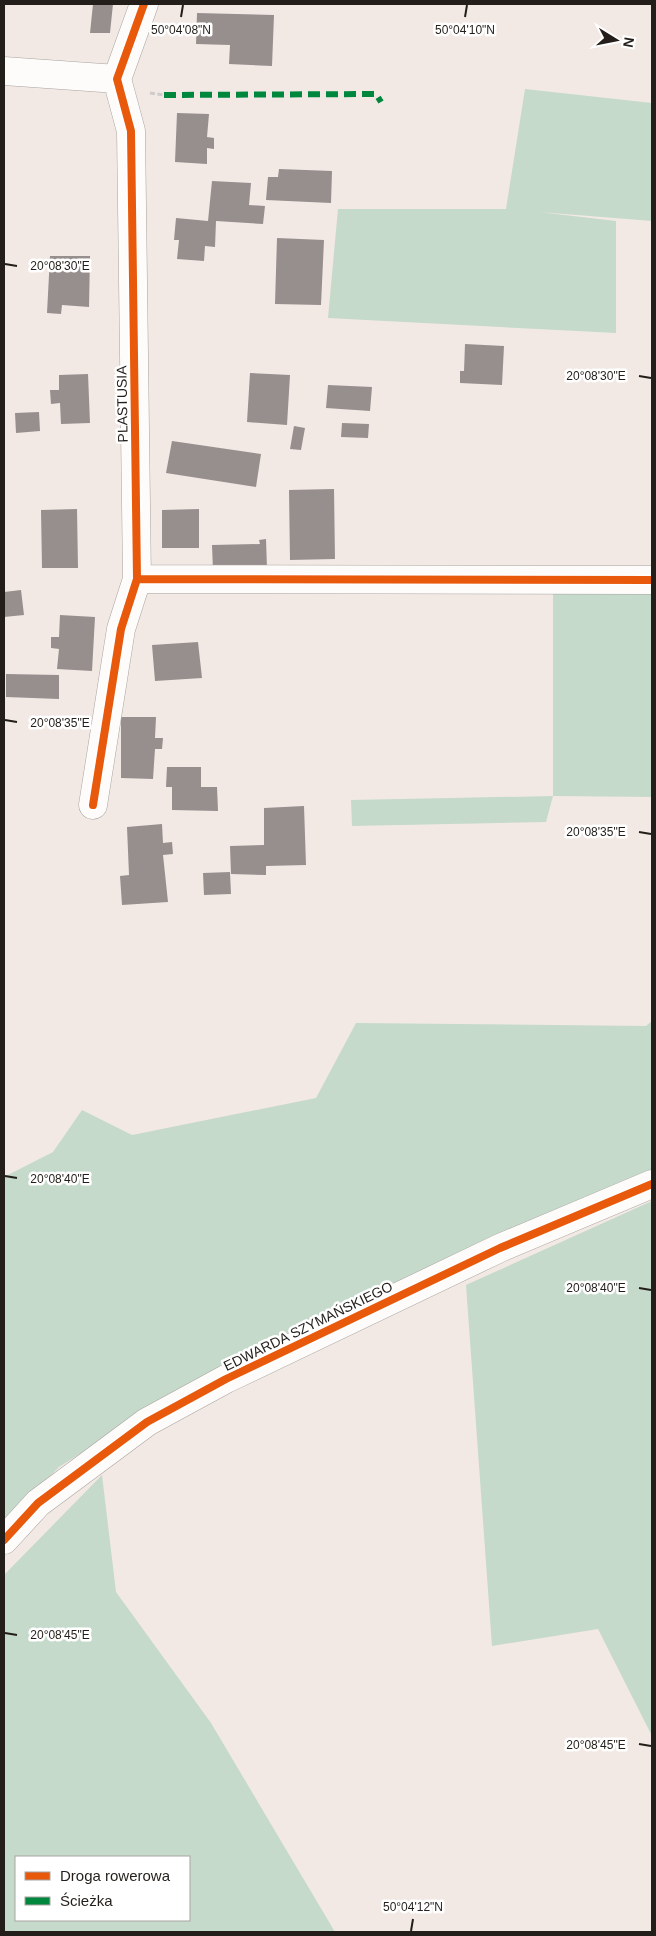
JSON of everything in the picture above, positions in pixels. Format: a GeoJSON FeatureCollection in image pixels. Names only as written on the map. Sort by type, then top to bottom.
{"type":"FeatureCollection","features":[{"type":"Feature","properties":{"kind":"street"},"geometry":{"type":"LineString","coordinates":[[4,72],[118,79],[144,4]]}},
{"type":"Feature","properties":{"kind":"street","name":"PLASTUSIA"},"geometry":{"type":"LineString","coordinates":[[93,805],[121,629],[137,579],[131,131],[118,79]]}},
{"type":"Feature","properties":{"kind":"street"},"geometry":{"type":"LineString","coordinates":[[137,579],[652,580]]}},
{"type":"Feature","properties":{"kind":"street","name":"EDWARDA SZYMAŃSKIEGO"},"geometry":{"type":"LineString","coordinates":[[4,1540],[38,1503],[147,1422],[226,1379],[500,1248],[652,1184]]}},
{"type":"Feature","properties":{"kind":"green space"},"geometry":{"type":"Polygon","coordinates":[[[525,89],[652,103],[652,221],[539,212],[616,221],[616,333],[328,318],[338,209],[506,209],[525,89]]]}},
{"type":"Feature","properties":{"kind":"green space"},"geometry":{"type":"Polygon","coordinates":[[[553,592],[652,592],[652,797],[553,796],[553,592]]]}},
{"type":"Feature","properties":{"kind":"green space"},"geometry":{"type":"Polygon","coordinates":[[[553,796],[546,822],[352,826],[351,800],[553,796]]]}},
{"type":"Feature","properties":{"kind":"green space"},"geometry":{"type":"Polygon","coordinates":[[[652,1021],[652,1172],[199,1378],[59,1467],[4,1524],[4,1177],[53,1152],[82,1110],[132,1135],[316,1098],[356,1023],[646,1026],[652,1021]]]}},
{"type":"Feature","properties":{"kind":"green space"},"geometry":{"type":"Polygon","coordinates":[[[652,1201],[652,1736],[598,1629],[492,1646],[466,1285],[652,1201]]]}},
{"type":"Feature","properties":{"kind":"green space"},"geometry":{"type":"Polygon","coordinates":[[[102,1475],[116,1592],[211,1723],[335,1932],[4,1932],[4,1575],[102,1475]]]}},
{"type":"Feature","properties":{"kind":"building"},"geometry":{"type":"Polygon","coordinates":[[[93,4],[113,4],[110,33],[90,33],[93,4]]]}},
{"type":"Feature","properties":{"kind":"building"},"geometry":{"type":"Polygon","coordinates":[[[197,13],[274,15],[272,66],[229,64],[230,45],[196,44],[197,13]]]}},
{"type":"Feature","properties":{"kind":"building"},"geometry":{"type":"Polygon","coordinates":[[[177,113],[209,114],[207,137],[214,138],[214,149],[207,148],[207,164],[175,162],[177,113]]]}},
{"type":"Feature","properties":{"kind":"building"},"geometry":{"type":"Polygon","coordinates":[[[279,169],[332,171],[331,203],[266,200],[268,177],[278,177],[279,169]]]}},
{"type":"Feature","properties":{"kind":"building"},"geometry":{"type":"Polygon","coordinates":[[[212,181],[251,183],[249,205],[265,206],[263,224],[216,221],[215,247],[205,246],[204,261],[177,259],[179,240],[174,240],[176,218],[208,221],[212,181]]]}},
{"type":"Feature","properties":{"kind":"building"},"geometry":{"type":"Polygon","coordinates":[[[277,238],[324,240],[321,305],[275,304],[277,238]]]}},
{"type":"Feature","properties":{"kind":"building"},"geometry":{"type":"Polygon","coordinates":[[[50,256],[90,256],[89,307],[62,305],[61,314],[47,313],[50,256]]]}},
{"type":"Feature","properties":{"kind":"building"},"geometry":{"type":"Polygon","coordinates":[[[465,344],[504,346],[502,385],[460,383],[460,371],[464,371],[465,344]]]}},
{"type":"Feature","properties":{"kind":"building"},"geometry":{"type":"Polygon","coordinates":[[[250,373],[290,375],[287,425],[247,422],[250,373]]]}},
{"type":"Feature","properties":{"kind":"building"},"geometry":{"type":"Polygon","coordinates":[[[88,374],[90,423],[61,424],[60,403],[51,404],[50,390],[59,390],[59,375],[88,374]]]}},
{"type":"Feature","properties":{"kind":"building"},"geometry":{"type":"Polygon","coordinates":[[[328,385],[372,387],[370,411],[326,408],[328,385]]]}},
{"type":"Feature","properties":{"kind":"building"},"geometry":{"type":"Polygon","coordinates":[[[39,412],[40,431],[16,433],[15,413],[39,412]]]}},
{"type":"Feature","properties":{"kind":"building"},"geometry":{"type":"Polygon","coordinates":[[[342,423],[369,424],[368,438],[341,437],[342,423]]]}},
{"type":"Feature","properties":{"kind":"building"},"geometry":{"type":"Polygon","coordinates":[[[294,426],[305,428],[301,450],[290,449],[294,426]]]}},
{"type":"Feature","properties":{"kind":"building"},"geometry":{"type":"Polygon","coordinates":[[[172,441],[261,454],[256,487],[166,473],[172,441]]]}},
{"type":"Feature","properties":{"kind":"building"},"geometry":{"type":"Polygon","coordinates":[[[334,489],[335,559],[290,560],[289,490],[334,489]]]}},
{"type":"Feature","properties":{"kind":"building"},"geometry":{"type":"Polygon","coordinates":[[[77,509],[78,568],[42,568],[41,510],[77,509]]]}},
{"type":"Feature","properties":{"kind":"building"},"geometry":{"type":"Polygon","coordinates":[[[199,509],[199,548],[162,548],[162,510],[199,509]]]}},
{"type":"Feature","properties":{"kind":"building"},"geometry":{"type":"Polygon","coordinates":[[[266,539],[267,569],[213,571],[212,545],[260,544],[259,540],[266,539]]]}},
{"type":"Feature","properties":{"kind":"building"},"geometry":{"type":"Polygon","coordinates":[[[21,590],[24,615],[4,617],[4,592],[21,590]]]}},
{"type":"Feature","properties":{"kind":"building"},"geometry":{"type":"Polygon","coordinates":[[[60,615],[95,617],[92,671],[57,669],[59,649],[51,648],[51,637],[59,637],[60,615]]]}},
{"type":"Feature","properties":{"kind":"building"},"geometry":{"type":"Polygon","coordinates":[[[198,642],[202,678],[155,681],[152,645],[198,642]]]}},
{"type":"Feature","properties":{"kind":"building"},"geometry":{"type":"Polygon","coordinates":[[[6,674],[59,675],[59,699],[6,697],[6,674]]]}},
{"type":"Feature","properties":{"kind":"building"},"geometry":{"type":"Polygon","coordinates":[[[121,717],[156,717],[155,738],[163,738],[162,749],[155,749],[153,779],[121,778],[121,717]]]}},
{"type":"Feature","properties":{"kind":"building"},"geometry":{"type":"Polygon","coordinates":[[[167,767],[201,767],[201,787],[217,787],[218,811],[172,810],[172,787],[166,787],[167,767]]]}},
{"type":"Feature","properties":{"kind":"building"},"geometry":{"type":"Polygon","coordinates":[[[304,806],[306,865],[266,866],[266,875],[231,874],[230,846],[264,845],[264,808],[304,806]]]}},
{"type":"Feature","properties":{"kind":"building"},"geometry":{"type":"Polygon","coordinates":[[[162,824],[163,843],[172,842],[173,854],[163,855],[168,902],[122,905],[120,876],[129,875],[127,827],[162,824]]]}},
{"type":"Feature","properties":{"kind":"building"},"geometry":{"type":"Polygon","coordinates":[[[230,872],[231,894],[204,895],[203,873],[230,872]]]}},
{"type":"Feature","properties":{"kind":"marked path"},"geometry":{"type":"LineString","coordinates":[[164,95],[376,94],[381,102]]}},
{"type":"Feature","properties":{"kind":"cycle path"},"geometry":{"type":"LineString","coordinates":[[93,805],[121,629],[137,579],[131,131],[117,79],[144,4]]}},
{"type":"Feature","properties":{"kind":"cycle path"},"geometry":{"type":"LineString","coordinates":[[137,579],[652,580]]}},
{"type":"Feature","properties":{"kind":"cycle path"},"geometry":{"type":"LineString","coordinates":[[4,1540],[38,1503],[147,1422],[226,1379],[500,1248],[652,1184]]}}]}
